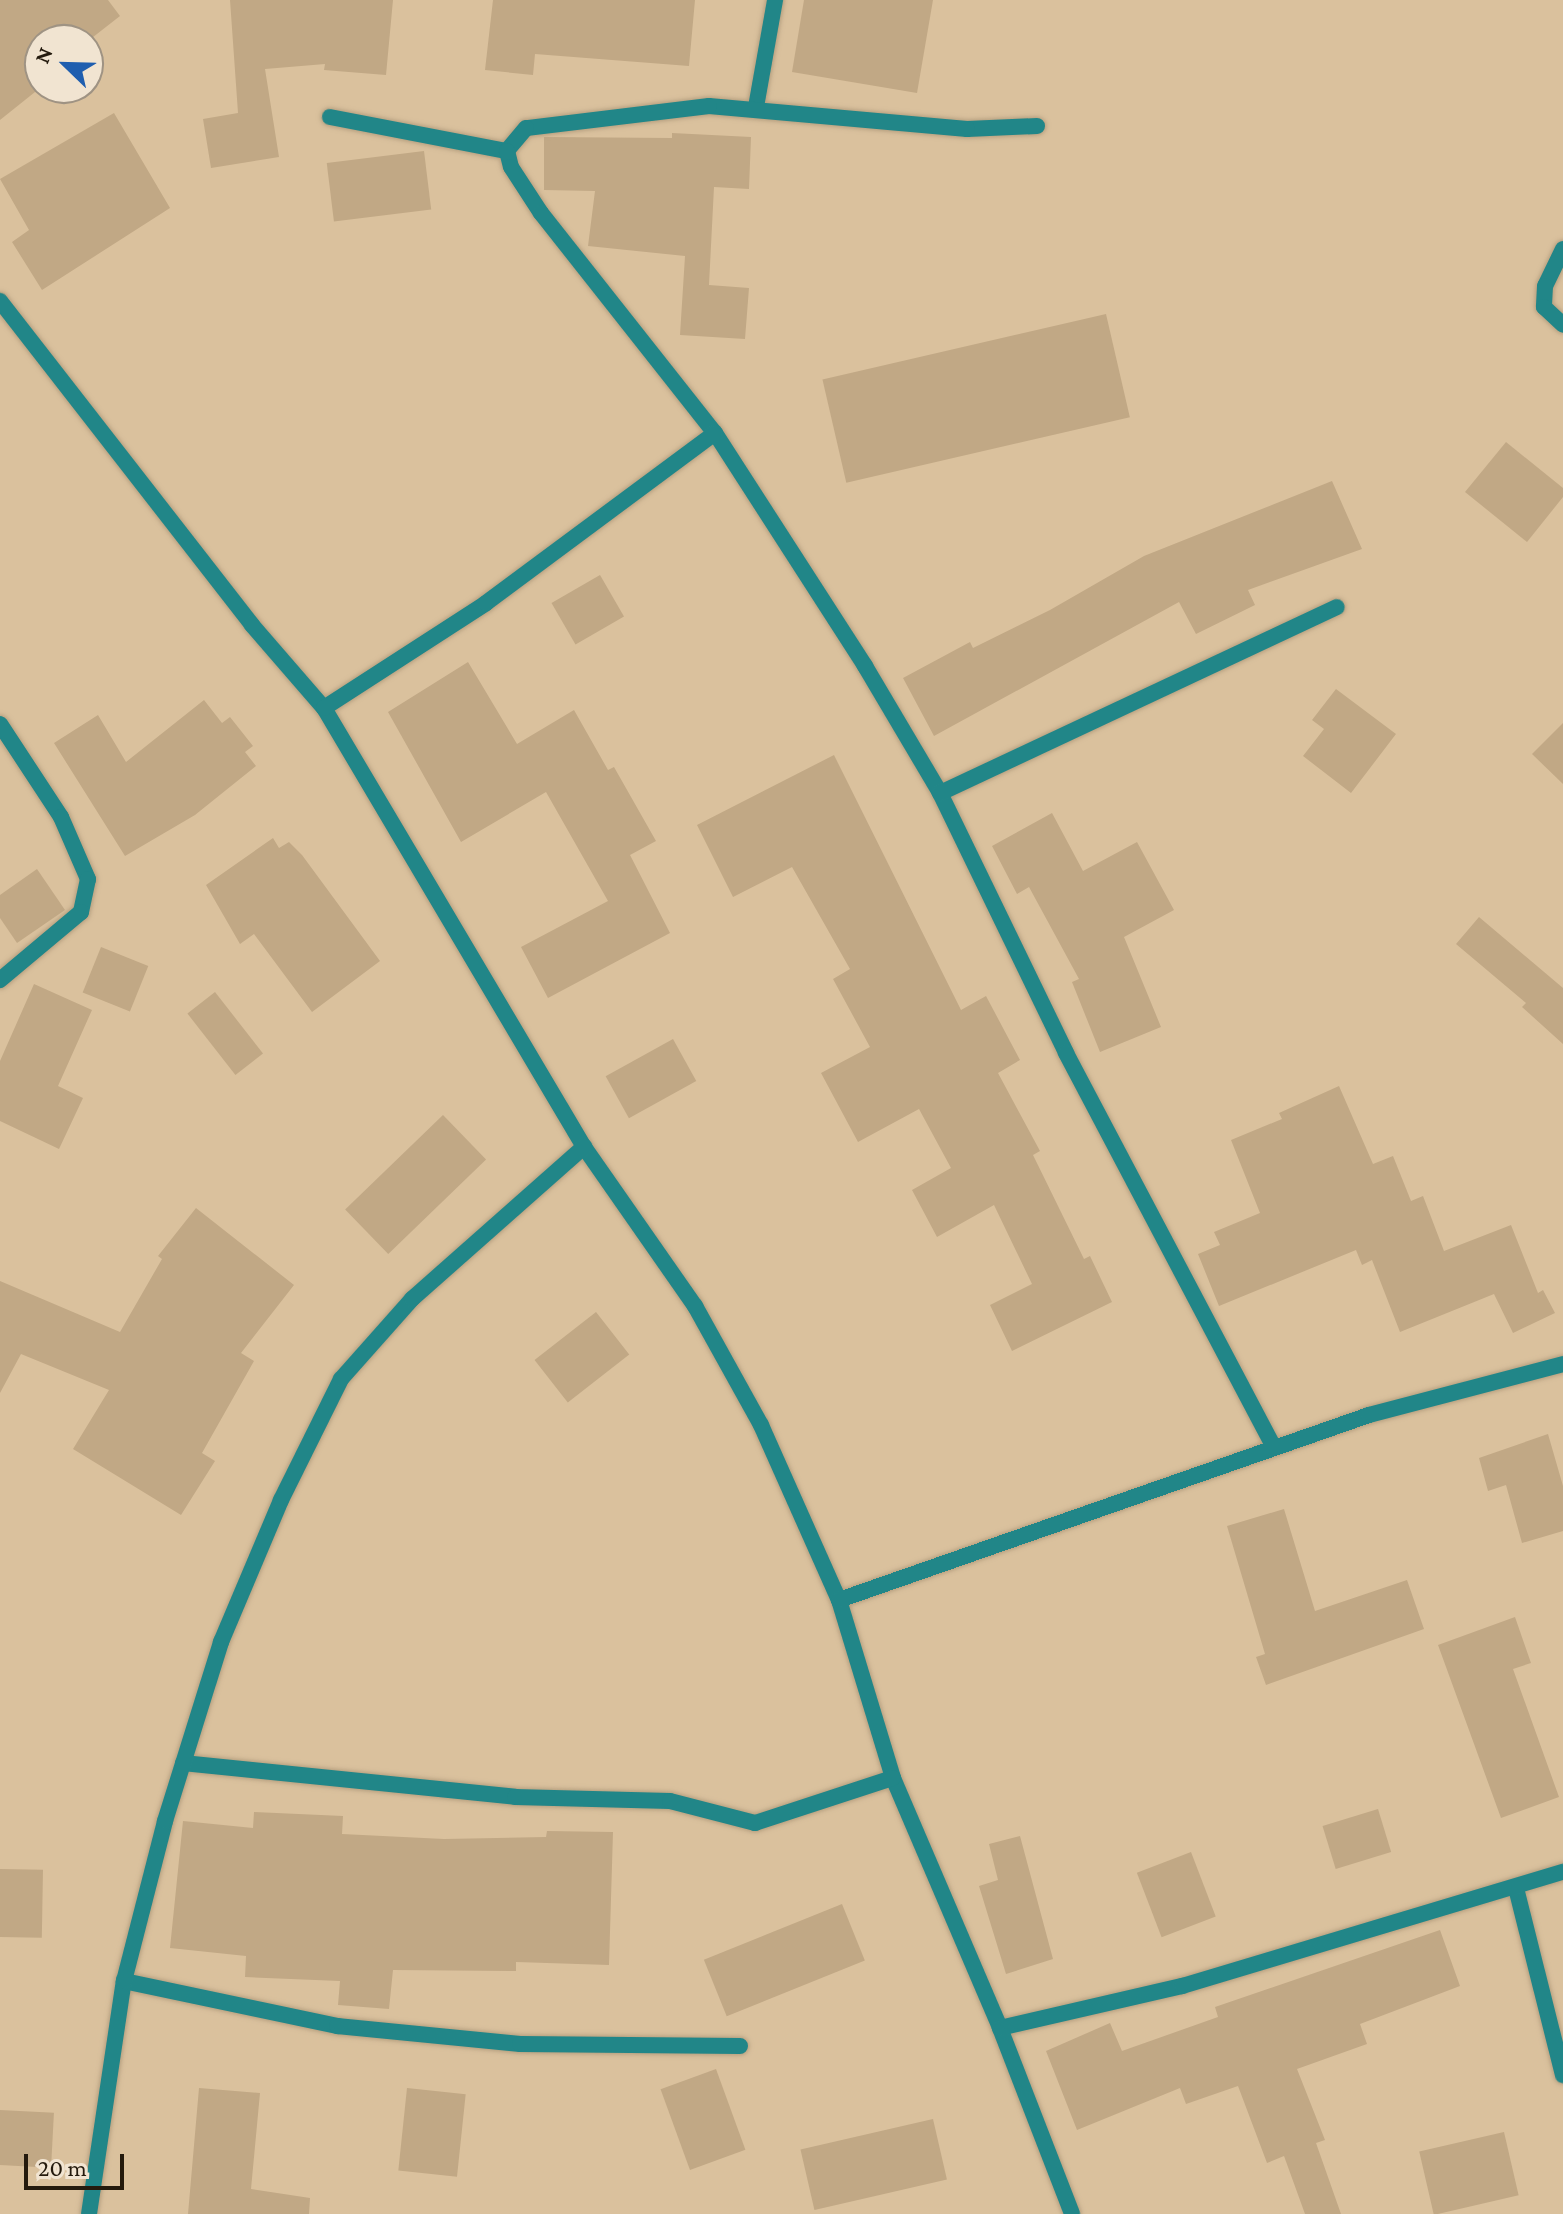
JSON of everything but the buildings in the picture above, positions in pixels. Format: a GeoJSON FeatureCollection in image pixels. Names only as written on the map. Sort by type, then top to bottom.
{"type":"FeatureCollection","features":[{"type":"Feature","properties":{"kind":"street"},"geometry":{"type":"LineString","coordinates":[[756,107],[775,0]]}},
{"type":"Feature","properties":{"kind":"street"},"geometry":{"type":"LineString","coordinates":[[507,151],[526,128],[664,108],[756,107],[967,129],[1037,126]]}},
{"type":"Feature","properties":{"kind":"street"},"geometry":{"type":"LineString","coordinates":[[330,117],[507,151]]}},
{"type":"Feature","properties":{"kind":"street"},"geometry":{"type":"LineString","coordinates":[[507,151],[511,167],[541,213],[715,433],[795,551],[940,793],[1066,1053],[1273,1446]]}},
{"type":"Feature","properties":{"kind":"street"},"geometry":{"type":"LineString","coordinates":[[1563,249],[1545,286],[1544,307],[1563,325]]}},
{"type":"Feature","properties":{"kind":"street"},"geometry":{"type":"LineString","coordinates":[[0,301],[252,625],[324,708],[584,1147],[695,1306],[761,1425],[839,1600],[893,1778],[1000,2028],[1072,2214]]}},
{"type":"Feature","properties":{"kind":"street"},"geometry":{"type":"LineString","coordinates":[[324,708],[498,595],[715,433]]}},
{"type":"Feature","properties":{"kind":"street"},"geometry":{"type":"LineString","coordinates":[[940,793],[1337,607]]}},
{"type":"Feature","properties":{"kind":"street"},"geometry":{"type":"LineString","coordinates":[[0,724],[61,817],[88,879],[81,912],[0,980]]}},
{"type":"Feature","properties":{"kind":"street"},"geometry":{"type":"LineString","coordinates":[[89,2214],[124,1981],[183,1763],[227,1628],[281,1500],[341,1379],[412,1299],[584,1147]]}},
{"type":"Feature","properties":{"kind":"street"},"geometry":{"type":"LineString","coordinates":[[839,1600],[1137,1500],[1273,1446],[1369,1415],[1563,1364]]}},
{"type":"Feature","properties":{"kind":"street"},"geometry":{"type":"LineString","coordinates":[[183,1763],[515,1797],[670,1801],[755,1823],[893,1778]]}},
{"type":"Feature","properties":{"kind":"street"},"geometry":{"type":"LineString","coordinates":[[1000,2028],[1182,1986],[1563,1872]]}},
{"type":"Feature","properties":{"kind":"street"},"geometry":{"type":"LineString","coordinates":[[1516,1888],[1563,2075]]}},
{"type":"Feature","properties":{"kind":"street"},"geometry":{"type":"LineString","coordinates":[[124,1981],[337,2026],[520,2044],[740,2046]]}}]}
